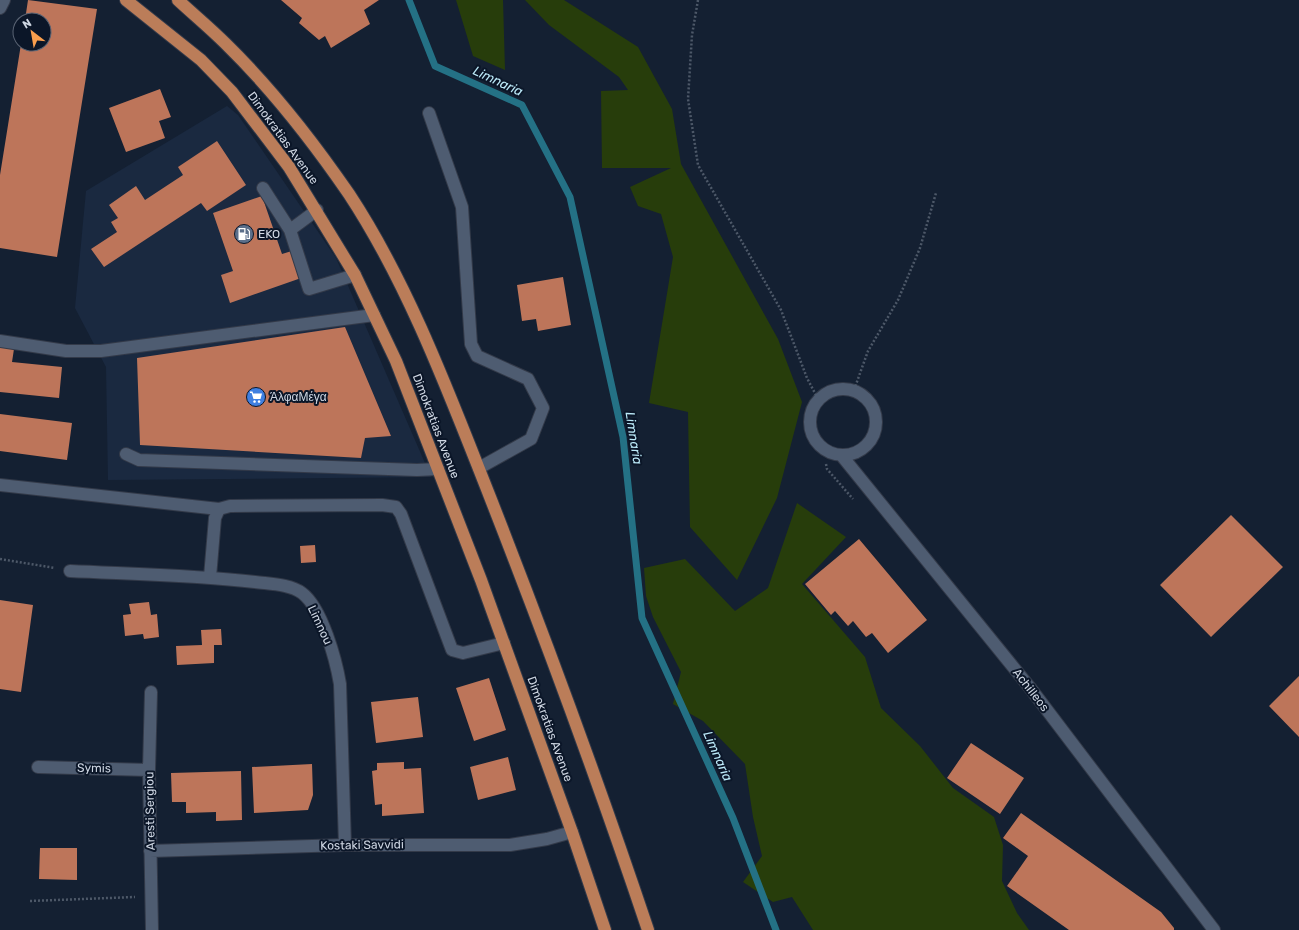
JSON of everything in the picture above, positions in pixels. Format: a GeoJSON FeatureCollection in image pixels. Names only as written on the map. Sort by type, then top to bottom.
{"type":"FeatureCollection","features":[{"type":"Feature","properties":{"kind":"highway","name":"Dimokratias Avenue"},"geometry":{"type":"LineString","coordinates":[[126,0],[201,60],[232,92],[290,167],[356,275],[396,361],[438,469],[504,643],[572,832],[605,930]]}},
{"type":"Feature","properties":{"kind":"highway","name":"Dimokratias Avenue"},"geometry":{"type":"LineString","coordinates":[[178,0],[226,43],[318,152],[349,195],[380,246],[405,294],[451,399],[518,568],[615,832],[648,930]]}},
{"type":"Feature","properties":{"kind":"street"},"geometry":{"type":"LineString","coordinates":[[0,8],[4,0]]}},
{"type":"Feature","properties":{"kind":"street"},"geometry":{"type":"LineString","coordinates":[[429,113],[462,206],[471,344],[477,356],[528,379],[543,408],[531,439],[479,468]]}},
{"type":"Feature","properties":{"kind":"street"},"geometry":{"type":"LineString","coordinates":[[263,188],[290,230],[309,289],[356,275]]}},
{"type":"Feature","properties":{"kind":"street"},"geometry":{"type":"LineString","coordinates":[[290,230],[317,210]]}},
{"type":"Feature","properties":{"kind":"street"},"geometry":{"type":"LineString","coordinates":[[0,341],[66,351],[101,351],[374,315]]}},
{"type":"Feature","properties":{"kind":"street"},"geometry":{"type":"LineString","coordinates":[[834,389],[854,390],[869,401],[877,418],[874,437],[861,450],[842,456],[824,450],[811,435],[809,416],[818,399],[834,389]]}},
{"type":"Feature","properties":{"kind":"street"},"geometry":{"type":"LineString","coordinates":[[126,454],[139,460],[417,470],[438,469]]}},
{"type":"Feature","properties":{"kind":"street","name":"Achilleos"},"geometry":{"type":"LineString","coordinates":[[842,456],[1031,689],[1214,930]]}},
{"type":"Feature","properties":{"kind":"street"},"geometry":{"type":"LineString","coordinates":[[0,485],[219,509],[230,506],[382,505],[396,507],[401,514],[452,650],[463,653],[504,643]]}},
{"type":"Feature","properties":{"kind":"street"},"geometry":{"type":"LineString","coordinates":[[210,577],[216,518],[219,509]]}},
{"type":"Feature","properties":{"kind":"street","name":"Limnou"},"geometry":{"type":"LineString","coordinates":[[70,571],[210,577],[293,588],[302,593],[311,603],[322,624],[337,665],[340,684],[344,845]]}},
{"type":"Feature","properties":{"kind":"street","name":"Aresti Sergiou"},"geometry":{"type":"LineString","coordinates":[[151,692],[149,770],[152,930]]}},
{"type":"Feature","properties":{"kind":"street","name":"Symis"},"geometry":{"type":"LineString","coordinates":[[38,767],[149,770]]}},
{"type":"Feature","properties":{"kind":"street","name":"Kostaki Savvidi"},"geometry":{"type":"LineString","coordinates":[[150,851],[344,845],[510,845],[546,839],[572,832]]}},
{"type":"Feature","properties":{"kind":"path"},"geometry":{"type":"LineString","coordinates":[[698,0],[692,35],[688,99],[698,165],[781,310],[807,378],[818,399]]}},
{"type":"Feature","properties":{"kind":"path"},"geometry":{"type":"LineString","coordinates":[[854,390],[868,351],[898,300],[916,256],[936,193]]}},
{"type":"Feature","properties":{"kind":"path"},"geometry":{"type":"LineString","coordinates":[[0,559],[70,571]]}},
{"type":"Feature","properties":{"kind":"path"},"geometry":{"type":"LineString","coordinates":[[30,902],[151,897]]}},
{"type":"Feature","properties":{"kind":"shaded area"},"geometry":{"type":"Polygon","coordinates":[[[227,106],[238,115],[336,258],[431,477],[108,480],[106,367],[75,308],[86,191],[227,106]]]}},
{"type":"Feature","properties":{"kind":"green space"},"geometry":{"type":"Polygon","coordinates":[[[456,0],[503,0],[505,70],[473,56],[456,0]]]}},
{"type":"Feature","properties":{"kind":"green space"},"geometry":{"type":"Polygon","coordinates":[[[525,0],[564,0],[638,47],[672,109],[681,164],[778,339],[802,402],[777,498],[737,580],[690,527],[688,412],[649,403],[673,257],[661,214],[638,206],[630,187],[671,168],[602,168],[601,91],[628,90],[619,77],[549,25],[525,0]]]}},
{"type":"Feature","properties":{"kind":"green space"},"geometry":{"type":"Polygon","coordinates":[[[797,503],[846,537],[802,584],[865,657],[881,708],[920,746],[953,788],[994,817],[1003,845],[1002,881],[1017,913],[1029,930],[813,930],[792,897],[773,902],[743,882],[762,856],[753,817],[745,764],[703,721],[673,704],[681,672],[653,617],[646,596],[644,568],[685,559],[735,611],[768,588],[797,503]]]}},
{"type":"Feature","properties":{"kind":"building"},"geometry":{"type":"Polygon","coordinates":[[[28,0],[97,9],[57,257],[0,248],[0,175],[20,52],[52,52],[52,12],[26,12],[28,0]]]}},
{"type":"Feature","properties":{"kind":"building"},"geometry":{"type":"Polygon","coordinates":[[[281,0],[379,0],[364,10],[370,24],[331,48],[325,36],[319,40],[299,23],[302,18],[281,0]]]}},
{"type":"Feature","properties":{"kind":"building"},"geometry":{"type":"Polygon","coordinates":[[[160,89],[171,117],[159,121],[165,138],[126,152],[109,108],[160,89]]]}},
{"type":"Feature","properties":{"kind":"building"},"geometry":{"type":"Polygon","coordinates":[[[217,141],[246,185],[207,211],[201,203],[104,267],[91,249],[117,232],[111,222],[118,218],[109,205],[136,186],[145,200],[183,175],[178,167],[217,141]]]}},
{"type":"Feature","properties":{"kind":"building"},"geometry":{"type":"Polygon","coordinates":[[[262,196],[282,254],[295,250],[304,277],[230,303],[221,275],[233,271],[213,213],[262,196]]]}},
{"type":"Feature","properties":{"kind":"building"},"geometry":{"type":"Polygon","coordinates":[[[563,277],[571,325],[538,331],[536,319],[522,321],[517,285],[563,277]]]}},
{"type":"Feature","properties":{"kind":"building","name":"ΆλφαΜέγα"},"geometry":{"type":"Polygon","coordinates":[[[345,327],[391,436],[365,438],[361,458],[140,445],[137,358],[345,327]]]}},
{"type":"Feature","properties":{"kind":"building"},"geometry":{"type":"Polygon","coordinates":[[[0,347],[14,349],[12,362],[62,367],[59,398],[0,392],[0,347]]]}},
{"type":"Feature","properties":{"kind":"building"},"geometry":{"type":"Polygon","coordinates":[[[0,414],[72,423],[67,460],[0,451],[0,414]]]}},
{"type":"Feature","properties":{"kind":"building"},"geometry":{"type":"Polygon","coordinates":[[[1231,515],[1283,567],[1211,637],[1160,585],[1231,515]]]}},
{"type":"Feature","properties":{"kind":"building"},"geometry":{"type":"Polygon","coordinates":[[[859,539],[927,620],[888,653],[872,633],[866,637],[853,621],[848,626],[835,611],[831,615],[805,584],[859,539]]]}},
{"type":"Feature","properties":{"kind":"building"},"geometry":{"type":"Polygon","coordinates":[[[315,545],[316,562],[301,563],[300,546],[315,545]]]}},
{"type":"Feature","properties":{"kind":"building"},"geometry":{"type":"Polygon","coordinates":[[[0,600],[33,605],[21,692],[0,689],[0,600]]]}},
{"type":"Feature","properties":{"kind":"building"},"geometry":{"type":"Polygon","coordinates":[[[149,602],[151,615],[157,614],[159,637],[144,639],[143,634],[125,636],[123,615],[131,614],[129,604],[149,602]]]}},
{"type":"Feature","properties":{"kind":"building"},"geometry":{"type":"Polygon","coordinates":[[[221,629],[222,645],[214,645],[214,663],[177,665],[176,646],[202,645],[201,630],[221,629]]]}},
{"type":"Feature","properties":{"kind":"building"},"geometry":{"type":"Polygon","coordinates":[[[1299,676],[1299,737],[1269,706],[1299,676]]]}},
{"type":"Feature","properties":{"kind":"building"},"geometry":{"type":"Polygon","coordinates":[[[489,678],[506,730],[474,741],[456,688],[489,678]]]}},
{"type":"Feature","properties":{"kind":"building"},"geometry":{"type":"Polygon","coordinates":[[[418,697],[423,737],[376,743],[371,702],[418,697]]]}},
{"type":"Feature","properties":{"kind":"building"},"geometry":{"type":"Polygon","coordinates":[[[971,743],[1024,778],[1000,814],[947,778],[971,743]]]}},
{"type":"Feature","properties":{"kind":"building"},"geometry":{"type":"Polygon","coordinates":[[[508,757],[516,790],[478,800],[470,767],[508,757]]]}},
{"type":"Feature","properties":{"kind":"building"},"geometry":{"type":"Polygon","coordinates":[[[404,762],[404,769],[421,768],[424,813],[382,816],[382,804],[375,805],[372,771],[377,770],[377,763],[404,762]]]}},
{"type":"Feature","properties":{"kind":"building"},"geometry":{"type":"Polygon","coordinates":[[[312,764],[313,795],[308,810],[254,813],[252,767],[312,764]]]}},
{"type":"Feature","properties":{"kind":"building"},"geometry":{"type":"Polygon","coordinates":[[[241,771],[242,820],[216,821],[216,812],[186,813],[186,802],[172,802],[171,773],[241,771]]]}},
{"type":"Feature","properties":{"kind":"building"},"geometry":{"type":"Polygon","coordinates":[[[1021,813],[1161,912],[1174,930],[1069,930],[1007,886],[1028,856],[1003,838],[1021,813]]]}},
{"type":"Feature","properties":{"kind":"building"},"geometry":{"type":"Polygon","coordinates":[[[40,848],[77,848],[77,880],[39,879],[40,848]]]}},
{"type":"Feature","properties":{"kind":"waterway","name":"Limnaria"},"geometry":{"type":"LineString","coordinates":[[409,0],[435,66],[522,105],[570,197],[623,437],[642,618],[733,818],[776,930]]}},
{"type":"Feature","properties":{"kind":"place","name":"EKO"},"geometry":{"type":"Point","coordinates":[244,234]}},
{"type":"Feature","properties":{"kind":"place","name":"ΆλφαΜέγα"},"geometry":{"type":"Point","coordinates":[256,397]}}]}
